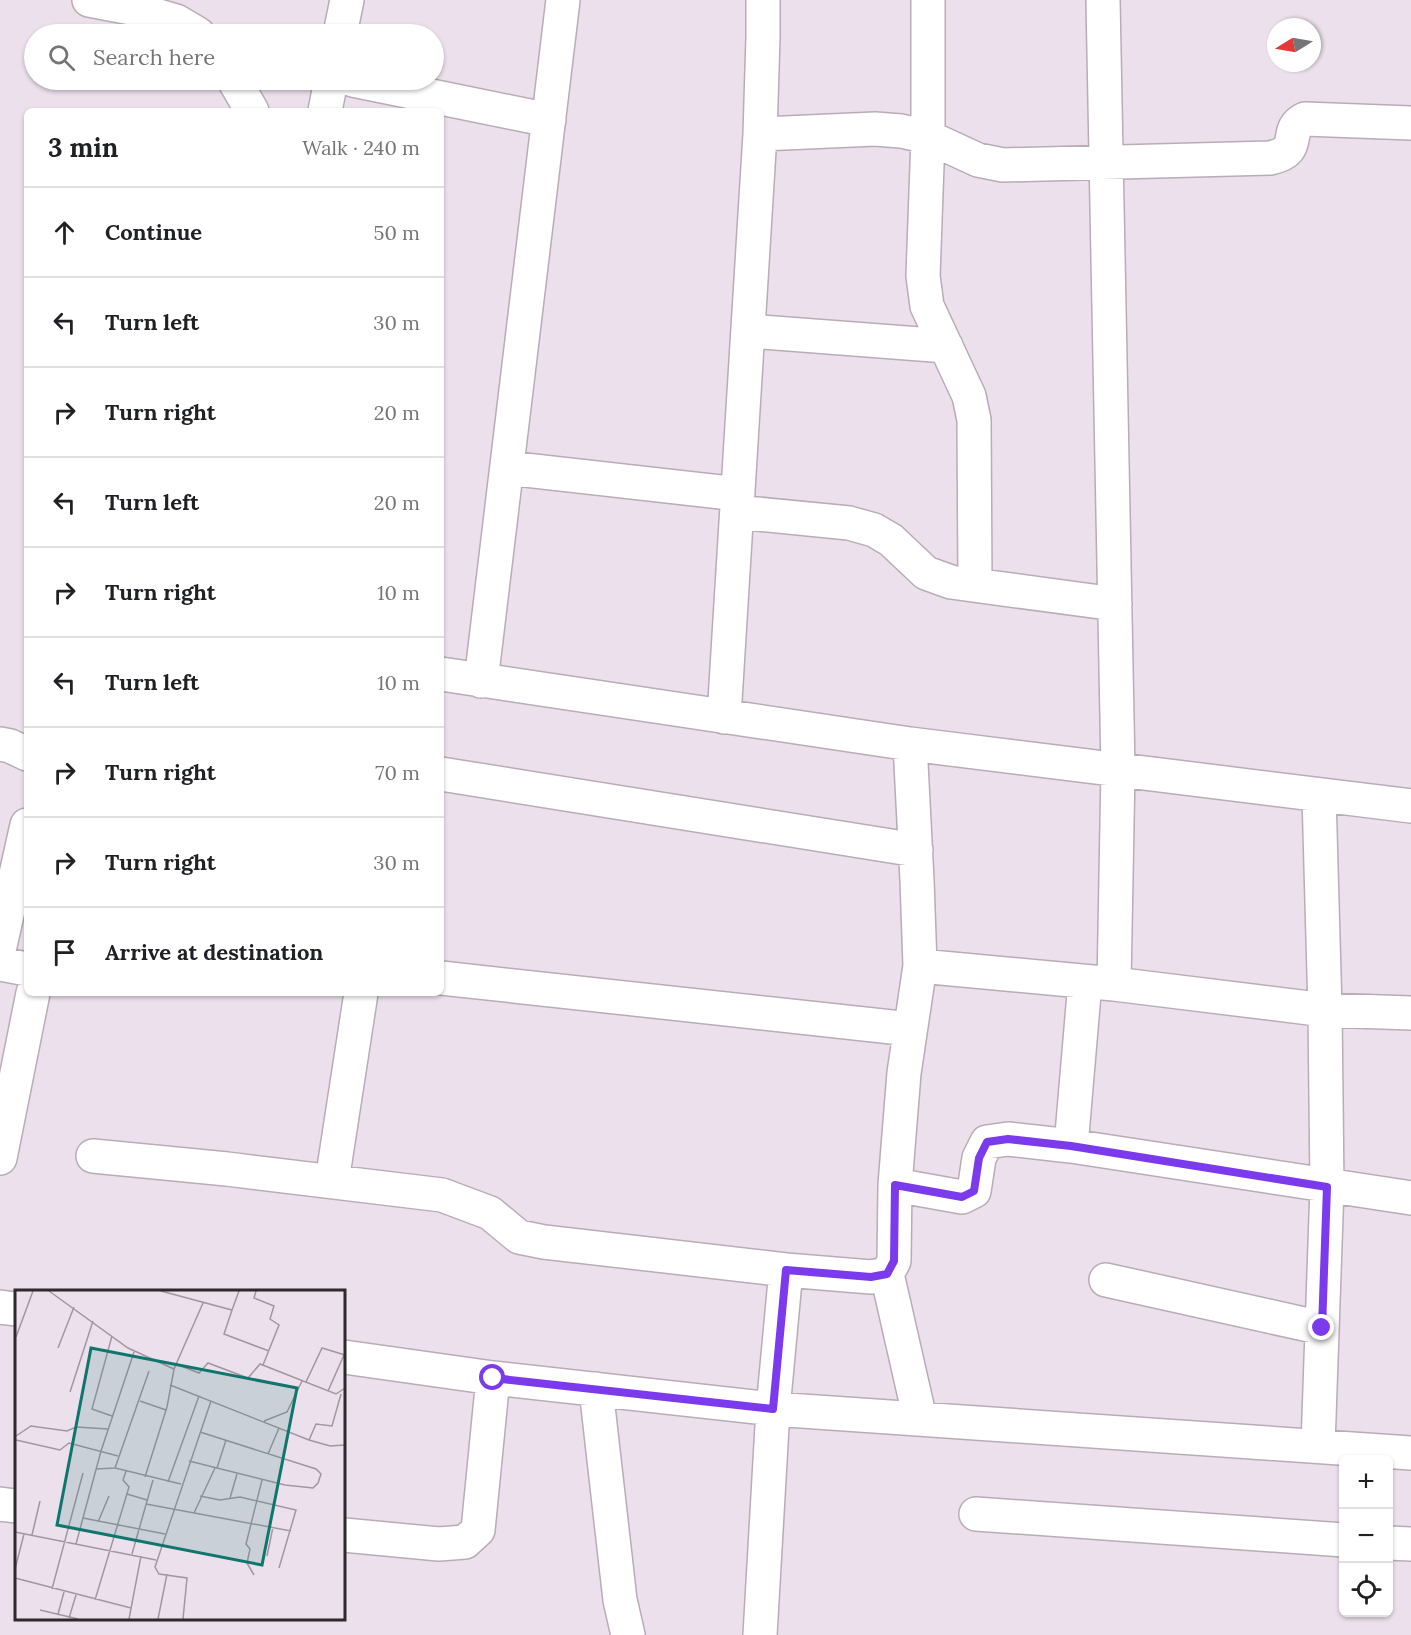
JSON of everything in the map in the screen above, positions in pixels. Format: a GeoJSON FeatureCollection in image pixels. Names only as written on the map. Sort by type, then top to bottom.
{"type":"FeatureCollection","features":[{"type":"Feature","properties":{"kind":"street"},"geometry":{"type":"LineString","coordinates":[[88,0],[131,9],[181,24]]}},
{"type":"Feature","properties":{"kind":"street"},"geometry":{"type":"LineString","coordinates":[[342,24],[347,0]]}},
{"type":"Feature","properties":{"kind":"street"},"geometry":{"type":"LineString","coordinates":[[481,681],[563,0]]}},
{"type":"Feature","properties":{"kind":"street"},"geometry":{"type":"LineString","coordinates":[[724,717],[760,134],[763,0]]}},
{"type":"Feature","properties":{"kind":"street"},"geometry":{"type":"LineString","coordinates":[[928,0],[928,137],[923,276],[927,306],[969,396],[974,420],[975,585]]}},
{"type":"Feature","properties":{"kind":"street"},"geometry":{"type":"LineString","coordinates":[[1071,1146],[1100,983],[1118,770],[1103,0]]}},
{"type":"Feature","properties":{"kind":"street"},"geometry":{"type":"LineString","coordinates":[[240,90],[250,108]]}},
{"type":"Feature","properties":{"kind":"street"},"geometry":{"type":"LineString","coordinates":[[326,108],[329,90]]}},
{"type":"Feature","properties":{"kind":"street"},"geometry":{"type":"LineString","coordinates":[[402,90],[549,120]]}},
{"type":"Feature","properties":{"kind":"street"},"geometry":{"type":"LineString","coordinates":[[760,134],[875,129],[901,131],[928,137],[978,160],[1003,165],[1270,158],[1282,156],[1289,150],[1295,127],[1305,119],[1411,123]]}},
{"type":"Feature","properties":{"kind":"street"},"geometry":{"type":"LineString","coordinates":[[748,331],[946,346]]}},
{"type":"Feature","properties":{"kind":"street"},"geometry":{"type":"LineString","coordinates":[[507,468],[737,503],[849,523],[874,530],[891,540],[926,573],[951,582],[1115,604]]}},
{"type":"Feature","properties":{"kind":"street"},"geometry":{"type":"LineString","coordinates":[[444,675],[910,744],[1411,806]]}},
{"type":"Feature","properties":{"kind":"street"},"geometry":{"type":"LineString","coordinates":[[0,744],[24,753]]}},
{"type":"Feature","properties":{"kind":"street"},"geometry":{"type":"LineString","coordinates":[[910,744],[920,966],[904,1073],[895,1185],[894,1261],[887,1274],[920,1419]]}},
{"type":"Feature","properties":{"kind":"street"},"geometry":{"type":"LineString","coordinates":[[444,774],[916,849]]}},
{"type":"Feature","properties":{"kind":"street"},"geometry":{"type":"LineString","coordinates":[[1317,1446],[1327,1187],[1319,795]]}},
{"type":"Feature","properties":{"kind":"street"},"geometry":{"type":"LineString","coordinates":[[0,946],[24,838]]}},
{"type":"Feature","properties":{"kind":"street"},"geometry":{"type":"LineString","coordinates":[[0,964],[24,968]]}},
{"type":"Feature","properties":{"kind":"street"},"geometry":{"type":"LineString","coordinates":[[920,966],[1100,983],[1325,1010],[1411,1013]]}},
{"type":"Feature","properties":{"kind":"street"},"geometry":{"type":"LineString","coordinates":[[444,978],[910,1029]]}},
{"type":"Feature","properties":{"kind":"street"},"geometry":{"type":"LineString","coordinates":[[0,1158],[32,996]]}},
{"type":"Feature","properties":{"kind":"street"},"geometry":{"type":"LineString","coordinates":[[332,1181],[361,996]]}},
{"type":"Feature","properties":{"kind":"street"},"geometry":{"type":"LineString","coordinates":[[895,1185],[962,1197],[974,1191],[979,1158],[987,1142],[1008,1139],[1071,1146],[1327,1187],[1411,1198]]}},
{"type":"Feature","properties":{"kind":"street"},"geometry":{"type":"LineString","coordinates":[[93,1156],[442,1195],[490,1214],[519,1237],[527,1239],[786,1270],[871,1277],[887,1274]]}},
{"type":"Feature","properties":{"kind":"street"},"geometry":{"type":"LineString","coordinates":[[760,1635],[773,1409],[786,1270]]}},
{"type":"Feature","properties":{"kind":"street"},"geometry":{"type":"LineString","coordinates":[[1106,1280],[1322,1328]]}},
{"type":"Feature","properties":{"kind":"street"},"geometry":{"type":"LineString","coordinates":[[0,1306],[15,1309]]}},
{"type":"Feature","properties":{"kind":"street"},"geometry":{"type":"LineString","coordinates":[[345,1357],[493,1378],[773,1409],[1411,1453]]}},
{"type":"Feature","properties":{"kind":"street"},"geometry":{"type":"LineString","coordinates":[[345,1535],[439,1544],[465,1542],[478,1530],[493,1378]]}},
{"type":"Feature","properties":{"kind":"street"},"geometry":{"type":"LineString","coordinates":[[596,1389],[620,1600],[628,1635]]}},
{"type":"Feature","properties":{"kind":"street"},"geometry":{"type":"LineString","coordinates":[[0,1504],[15,1506]]}},
{"type":"Feature","properties":{"kind":"street"},"geometry":{"type":"LineString","coordinates":[[976,1514],[1339,1540]]}},
{"type":"Feature","properties":{"kind":"street"},"geometry":{"type":"LineString","coordinates":[[1393,1543],[1411,1544]]}},
{"type":"Feature","properties":{"kind":"route"},"geometry":{"type":"LineString","coordinates":[[493,1378],[773,1409],[786,1270],[871,1277],[887,1274],[894,1261],[895,1185],[962,1197],[974,1191],[979,1158],[987,1142],[1008,1139],[1071,1146],[1327,1187],[1322,1328]]}}]}
